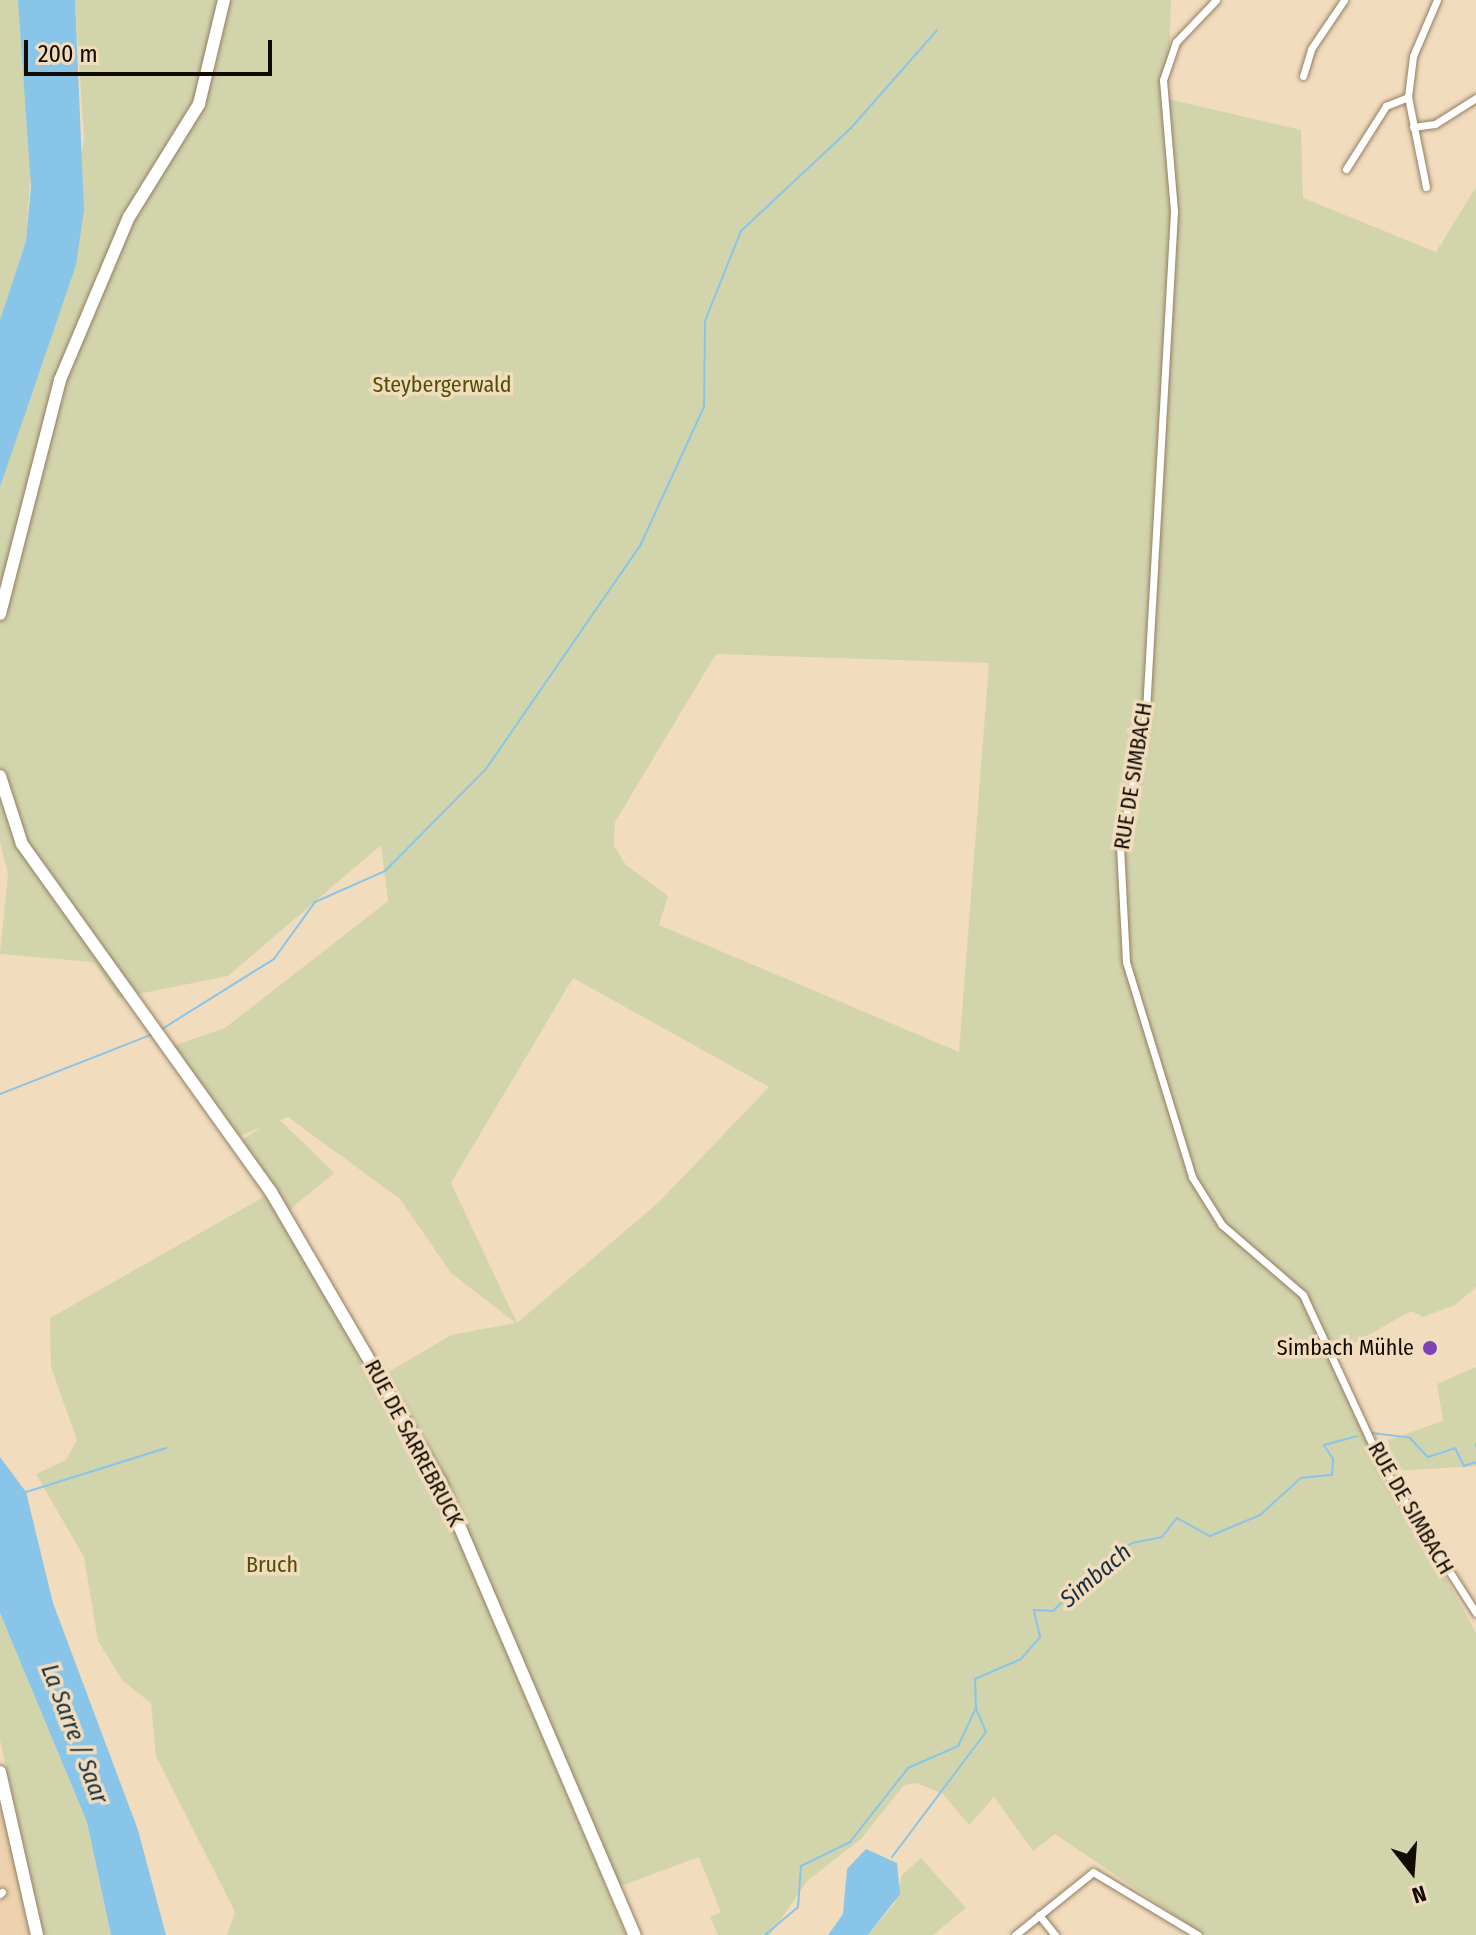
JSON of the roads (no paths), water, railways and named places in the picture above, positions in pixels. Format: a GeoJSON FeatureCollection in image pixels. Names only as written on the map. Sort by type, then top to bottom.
{"type":"FeatureCollection","features":[{"type":"Feature","properties":{"kind":"main road"},"geometry":{"type":"LineString","coordinates":[[0,614],[60,380],[129,217],[199,104],[224,0]]}},
{"type":"Feature","properties":{"kind":"main road","name":"RUE DE SARREBRUCK"},"geometry":{"type":"LineString","coordinates":[[0,776],[22,844],[271,1192],[440,1481],[635,1935]]}},
{"type":"Feature","properties":{"kind":"main road"},"geometry":{"type":"LineString","coordinates":[[0,1772],[37,1935]]}},
{"type":"Feature","properties":{"kind":"street","name":"RUE DE SIMBACH"},"geometry":{"type":"LineString","coordinates":[[1216,0],[1176,42],[1163,80],[1174,212],[1146,712],[1120,847],[1126,962],[1192,1177],[1222,1225],[1303,1295],[1383,1467],[1476,1613]]}},
{"type":"Feature","properties":{"kind":"street"},"geometry":{"type":"LineString","coordinates":[[1303,76],[1311,49],[1344,0]]}},
{"type":"Feature","properties":{"kind":"street"},"geometry":{"type":"LineString","coordinates":[[1426,187],[1408,97],[1413,56],[1437,0]]}},
{"type":"Feature","properties":{"kind":"street"},"geometry":{"type":"LineString","coordinates":[[1346,169],[1386,106],[1408,97]]}},
{"type":"Feature","properties":{"kind":"street"},"geometry":{"type":"LineString","coordinates":[[1413,127],[1435,124],[1476,98]]}},
{"type":"Feature","properties":{"kind":"street"},"geometry":{"type":"LineString","coordinates":[[1015,1935],[1093,1872],[1198,1935]]}},
{"type":"Feature","properties":{"kind":"street"},"geometry":{"type":"LineString","coordinates":[[1039,1915],[1055,1935]]}},
{"type":"Feature","properties":{"kind":"water"},"geometry":{"type":"Polygon","coordinates":[[[18,0],[75,0],[84,210],[76,265],[0,487],[0,320],[26,241],[31,186],[18,0]]]}},
{"type":"Feature","properties":{"kind":"water","name":"La Sarre / Saar"},"geometry":{"type":"Polygon","coordinates":[[[0,1457],[26,1492],[53,1603],[138,1830],[166,1935],[111,1935],[87,1822],[0,1613],[0,1457]]]}},
{"type":"Feature","properties":{"kind":"water"},"geometry":{"type":"Polygon","coordinates":[[[866,1849],[897,1863],[900,1894],[868,1935],[828,1935],[843,1914],[847,1869],[866,1849]]]}},
{"type":"Feature","properties":{"kind":"waterway"},"geometry":{"type":"LineString","coordinates":[[162,1029],[274,959],[315,902],[385,871],[486,769],[640,546],[704,407],[705,321],[741,231],[851,128],[937,30]]}},
{"type":"Feature","properties":{"kind":"waterway"},"geometry":{"type":"LineString","coordinates":[[0,1094],[153,1034]]}},
{"type":"Feature","properties":{"kind":"waterway","name":"Simbach"},"geometry":{"type":"LineString","coordinates":[[1372,1433],[1410,1438],[1428,1457],[1455,1448],[1464,1466],[1476,1462]]}},
{"type":"Feature","properties":{"kind":"waterway","name":"Simbach"},"geometry":{"type":"LineString","coordinates":[[765,1935],[798,1907],[801,1866],[850,1842],[908,1768],[958,1746],[976,1708],[975,1679],[1021,1659],[1040,1637],[1034,1610],[1053,1611],[1105,1562],[1132,1543],[1162,1537],[1177,1518],[1210,1536],[1260,1515],[1301,1478],[1332,1475],[1333,1459],[1324,1445],[1357,1436]]}},
{"type":"Feature","properties":{"kind":"waterway"},"geometry":{"type":"LineString","coordinates":[[26,1492],[166,1448]]}},
{"type":"Feature","properties":{"kind":"waterway"},"geometry":{"type":"LineString","coordinates":[[892,1857],[986,1732],[976,1708]]}},
{"type":"Feature","properties":{"kind":"place","name":"Simbach Mühle"},"geometry":{"type":"Point","coordinates":[1430,1348]}},
{"type":"Feature","properties":{"kind":"park label","name":"Steybergerwald"},"geometry":{"type":"Point","coordinates":[442,385]}},
{"type":"Feature","properties":{"kind":"park label","name":"Bruch"},"geometry":{"type":"Point","coordinates":[272,1565]}}]}
